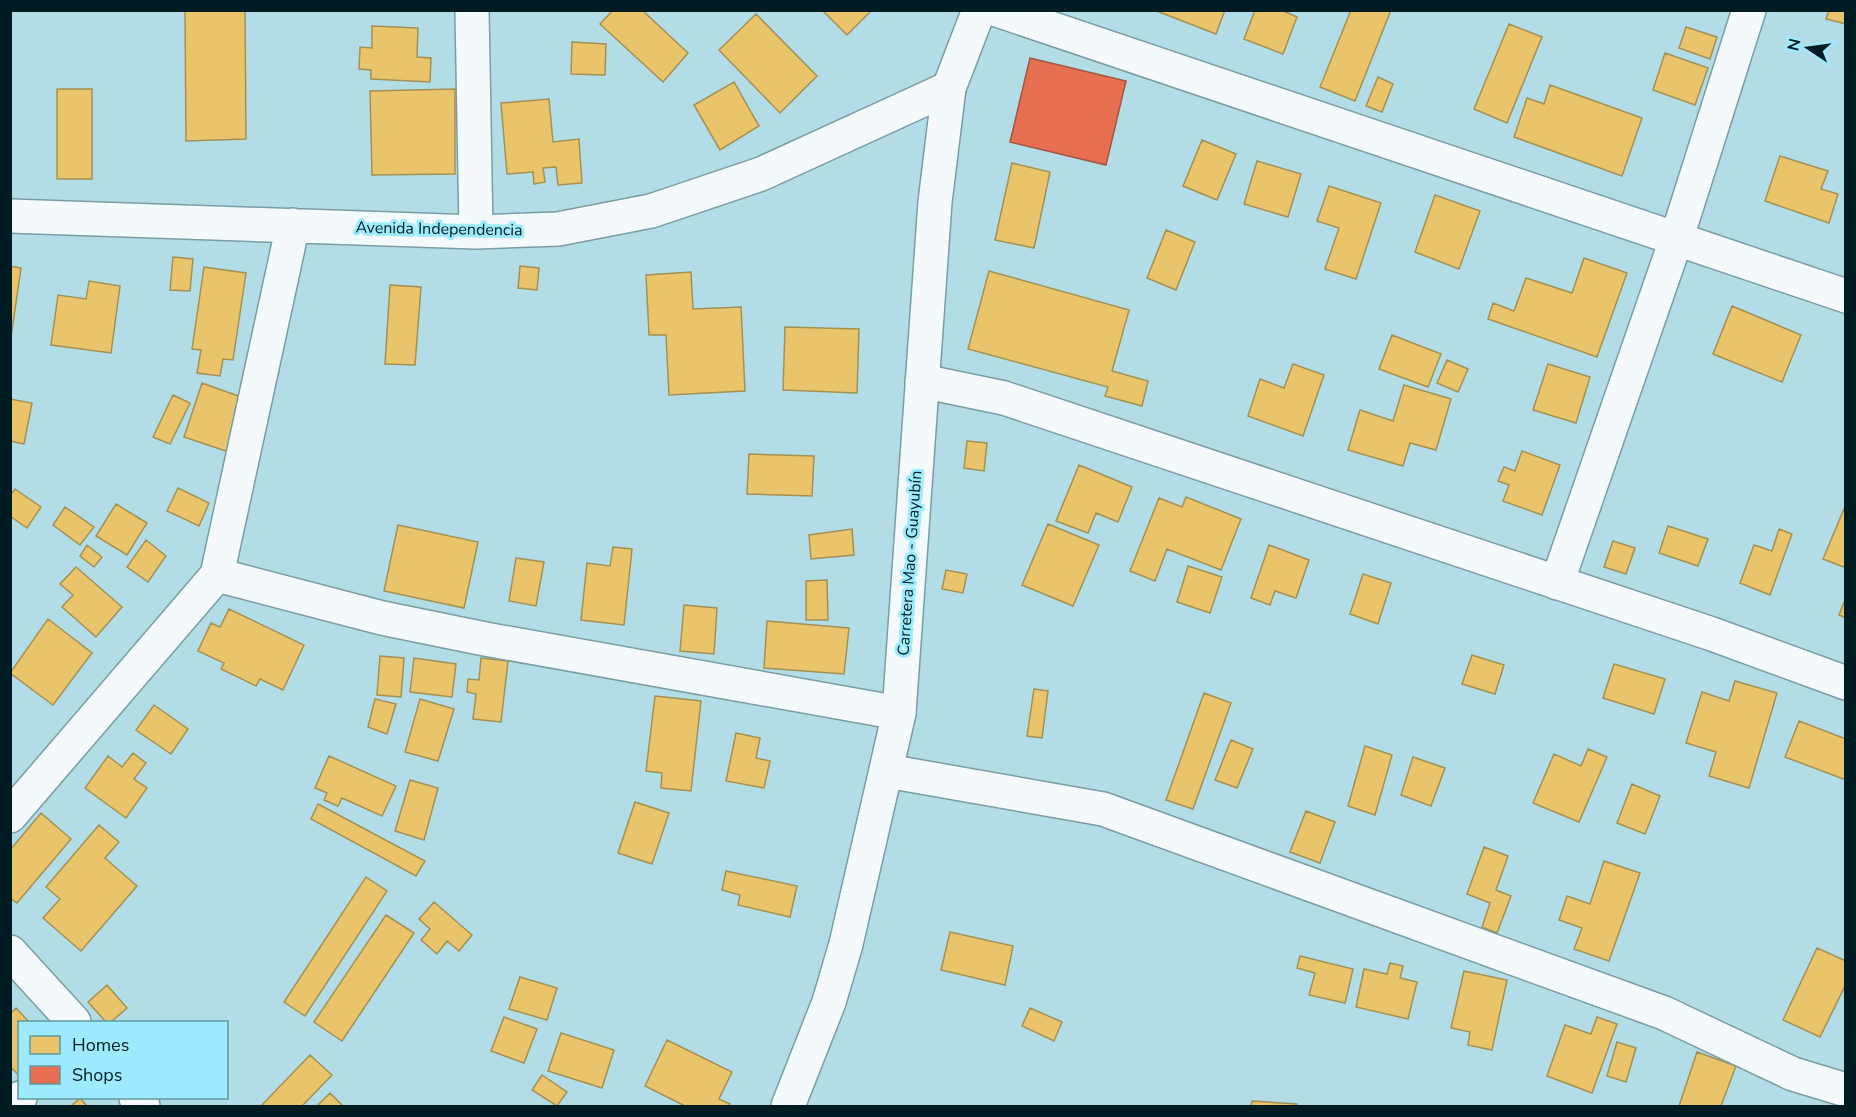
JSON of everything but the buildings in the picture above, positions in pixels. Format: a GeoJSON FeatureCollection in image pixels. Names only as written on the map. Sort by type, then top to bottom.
{"type":"FeatureCollection","features":[{"type":"Feature","properties":{"kind":"street"},"geometry":{"type":"LineString","coordinates":[[472,10],[476,232]]}},
{"type":"Feature","properties":{"kind":"street","name":"Carretera Mao - Guayubín"},"geometry":{"type":"LineString","coordinates":[[788,1107],[829,1002],[846,944],[899,713],[935,202],[950,88],[979,10]]}},
{"type":"Feature","properties":{"kind":"street"},"geometry":{"type":"LineString","coordinates":[[997,10],[1677,237],[1845,296]]}},
{"type":"Feature","properties":{"kind":"street"},"geometry":{"type":"LineString","coordinates":[[1557,583],[1677,237],[1749,10]]}},
{"type":"Feature","properties":{"kind":"street","name":"Avenida Independencia"},"geometry":{"type":"LineString","coordinates":[[10,216],[476,232],[558,228],[651,211],[761,174],[950,88]]}},
{"type":"Feature","properties":{"kind":"street"},"geometry":{"type":"LineString","coordinates":[[10,816],[217,575],[293,225]]}},
{"type":"Feature","properties":{"kind":"street"},"geometry":{"type":"LineString","coordinates":[[922,381],[1004,398],[1712,634],[1845,683]]}},
{"type":"Feature","properties":{"kind":"street"},"geometry":{"type":"LineString","coordinates":[[217,575],[382,618],[474,637],[899,713]]}},
{"type":"Feature","properties":{"kind":"street"},"geometry":{"type":"LineString","coordinates":[[887,771],[1103,809],[1664,1013],[1793,1074],[1845,1090]]}},
{"type":"Feature","properties":{"kind":"street"},"geometry":{"type":"LineString","coordinates":[[10,952],[72,1021]]}}]}
